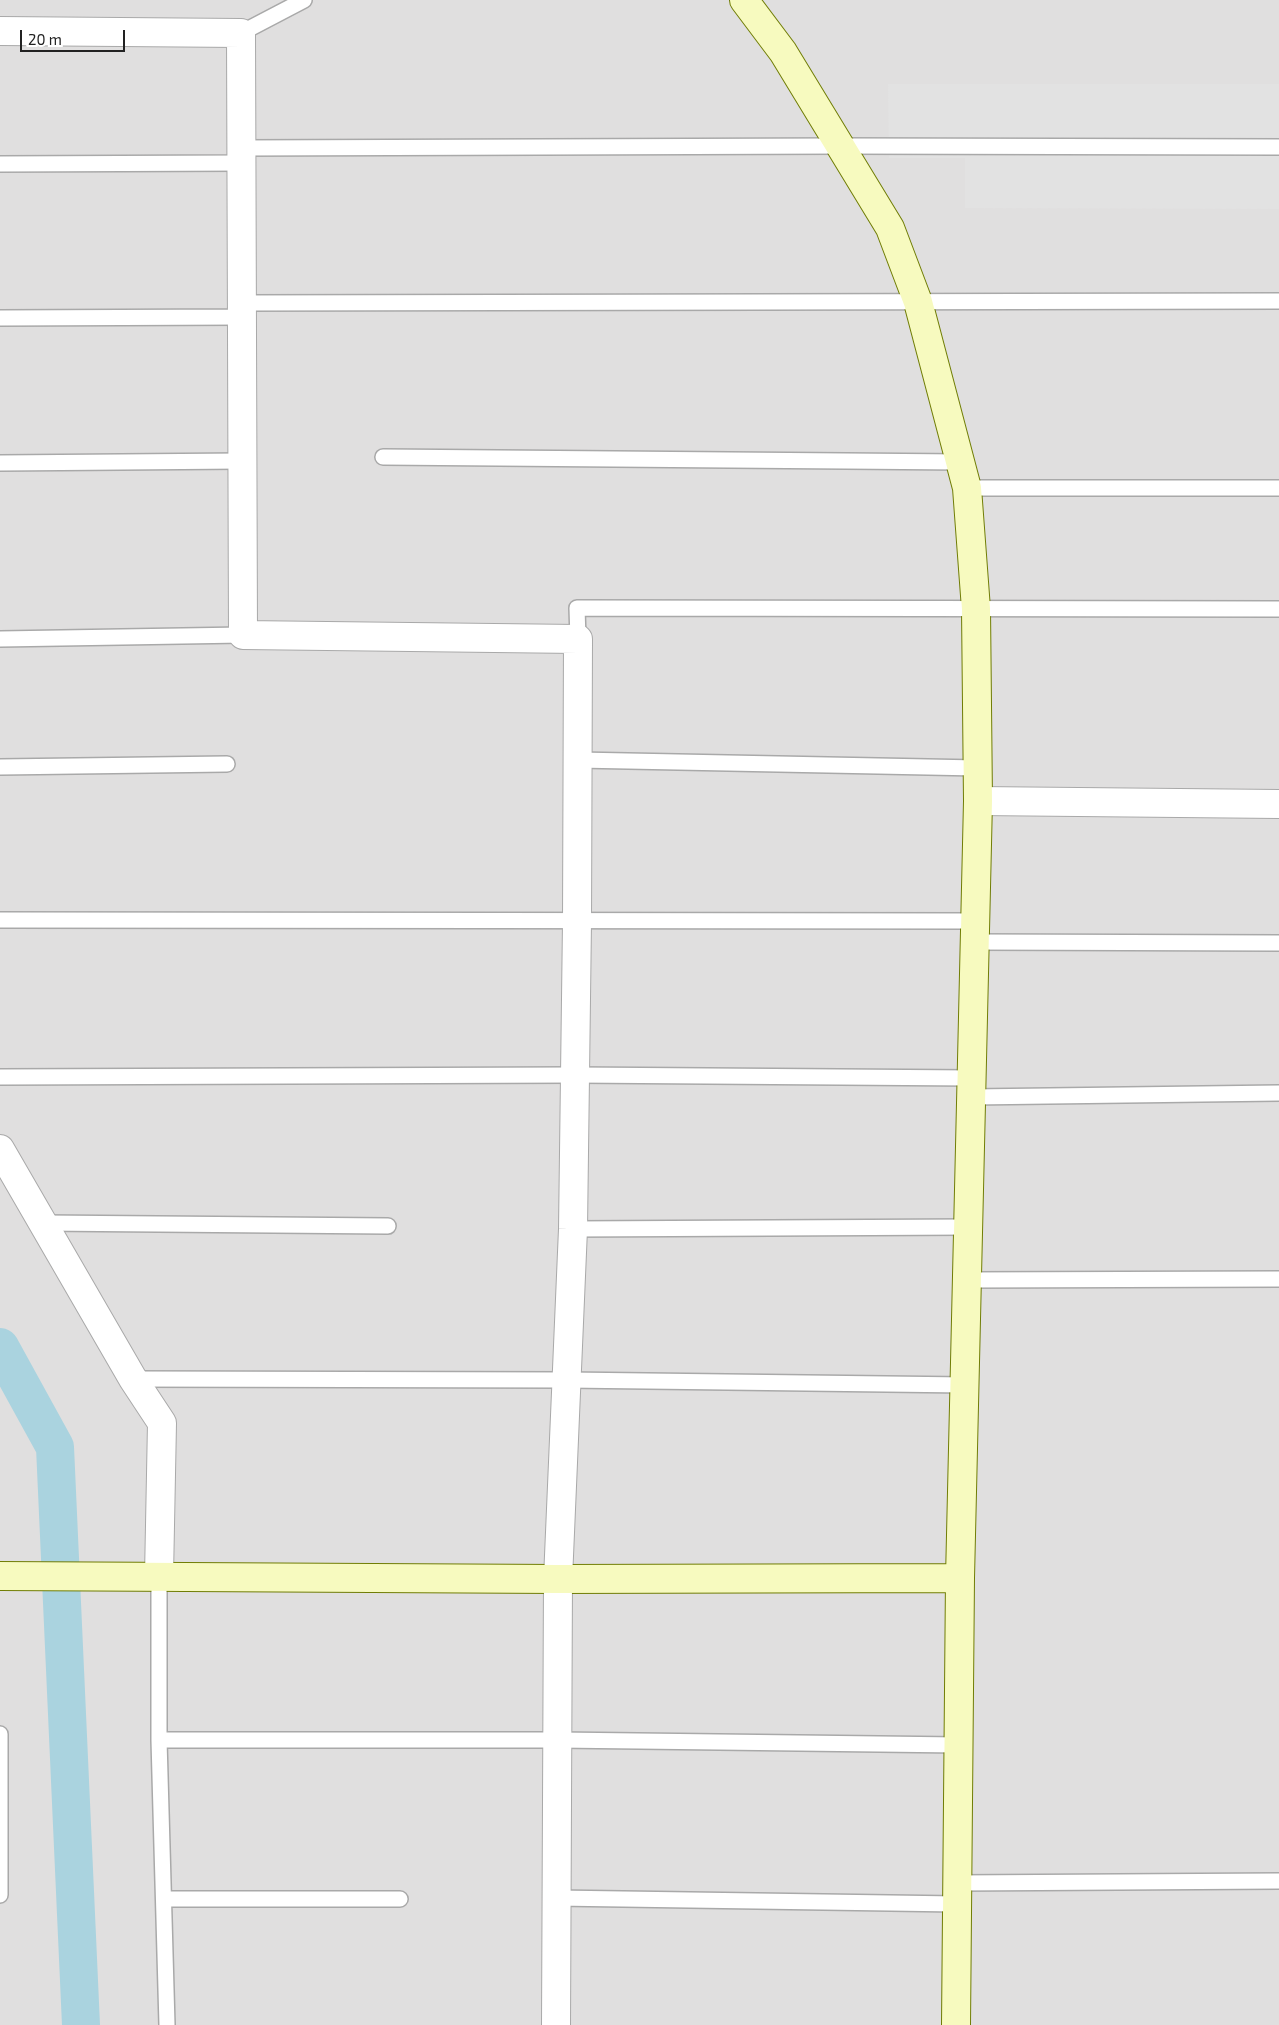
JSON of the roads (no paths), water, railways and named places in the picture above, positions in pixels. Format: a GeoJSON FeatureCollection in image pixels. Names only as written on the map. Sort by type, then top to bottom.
{"type":"FeatureCollection","features":[{"type":"Feature","properties":{"kind":"street"},"geometry":{"type":"LineString","coordinates":[[744,0],[783,52],[890,228],[918,302],[967,488],[976,609],[978,801],[966,1385],[960,1578],[956,2025]]}},
{"type":"Feature","properties":{"kind":"street"},"geometry":{"type":"LineString","coordinates":[[0,31],[241,33],[243,635],[578,639],[573,1229],[558,1579],[556,2025]]}},
{"type":"Feature","properties":{"kind":"street"},"geometry":{"type":"LineString","coordinates":[[978,801],[1279,804]]}},
{"type":"Feature","properties":{"kind":"street"},"geometry":{"type":"LineString","coordinates":[[0,1149],[133,1379],[162,1423],[159,1576]]}},
{"type":"Feature","properties":{"kind":"street"},"geometry":{"type":"LineString","coordinates":[[0,1576],[558,1579],[960,1578]]}},
{"type":"Feature","properties":{"kind":"lane"},"geometry":{"type":"LineString","coordinates":[[241,33],[304,0]]}},
{"type":"Feature","properties":{"kind":"lane"},"geometry":{"type":"LineString","coordinates":[[0,164],[242,155],[841,146],[1279,147]]}},
{"type":"Feature","properties":{"kind":"lane"},"geometry":{"type":"LineString","coordinates":[[0,318],[242,310],[918,302],[1279,301]]}},
{"type":"Feature","properties":{"kind":"lane"},"geometry":{"type":"LineString","coordinates":[[383,457],[960,462]]}},
{"type":"Feature","properties":{"kind":"lane"},"geometry":{"type":"LineString","coordinates":[[0,463],[242,461]]}},
{"type":"Feature","properties":{"kind":"lane"},"geometry":{"type":"LineString","coordinates":[[967,488],[1279,488]]}},
{"type":"Feature","properties":{"kind":"lane"},"geometry":{"type":"LineString","coordinates":[[578,639],[577,608],[1279,610]]}},
{"type":"Feature","properties":{"kind":"lane"},"geometry":{"type":"LineString","coordinates":[[0,639],[243,635]]}},
{"type":"Feature","properties":{"kind":"lane"},"geometry":{"type":"LineString","coordinates":[[578,760],[978,768]]}},
{"type":"Feature","properties":{"kind":"lane"},"geometry":{"type":"LineString","coordinates":[[0,767],[227,764]]}},
{"type":"Feature","properties":{"kind":"lane"},"geometry":{"type":"LineString","coordinates":[[0,920],[577,922],[976,932],[1279,943]]}},
{"type":"Feature","properties":{"kind":"lane"},"geometry":{"type":"LineString","coordinates":[[0,1077],[575,1075],[972,1087],[1279,1093]]}},
{"type":"Feature","properties":{"kind":"lane"},"geometry":{"type":"LineString","coordinates":[[43,1223],[388,1226]]}},
{"type":"Feature","properties":{"kind":"lane"},"geometry":{"type":"LineString","coordinates":[[573,1229],[969,1227]]}},
{"type":"Feature","properties":{"kind":"lane"},"geometry":{"type":"LineString","coordinates":[[968,1280],[1279,1279]]}},
{"type":"Feature","properties":{"kind":"lane"},"geometry":{"type":"LineString","coordinates":[[133,1379],[567,1380],[966,1385]]}},
{"type":"Feature","properties":{"kind":"lane"},"geometry":{"type":"LineString","coordinates":[[159,1576],[159,1740],[166,2025]]}},
{"type":"Feature","properties":{"kind":"lane"},"geometry":{"type":"LineString","coordinates":[[0,1734],[0,1895]]}},
{"type":"Feature","properties":{"kind":"lane"},"geometry":{"type":"LineString","coordinates":[[159,1740],[558,1740],[959,1745]]}},
{"type":"Feature","properties":{"kind":"lane"},"geometry":{"type":"LineString","coordinates":[[556,1898],[958,1893],[1279,1881]]}},
{"type":"Feature","properties":{"kind":"lane"},"geometry":{"type":"LineString","coordinates":[[164,1899],[400,1898]]}},
{"type":"Feature","properties":{"kind":"waterway"},"geometry":{"type":"LineString","coordinates":[[0,1347],[55,1447],[81,2025]]}}]}
